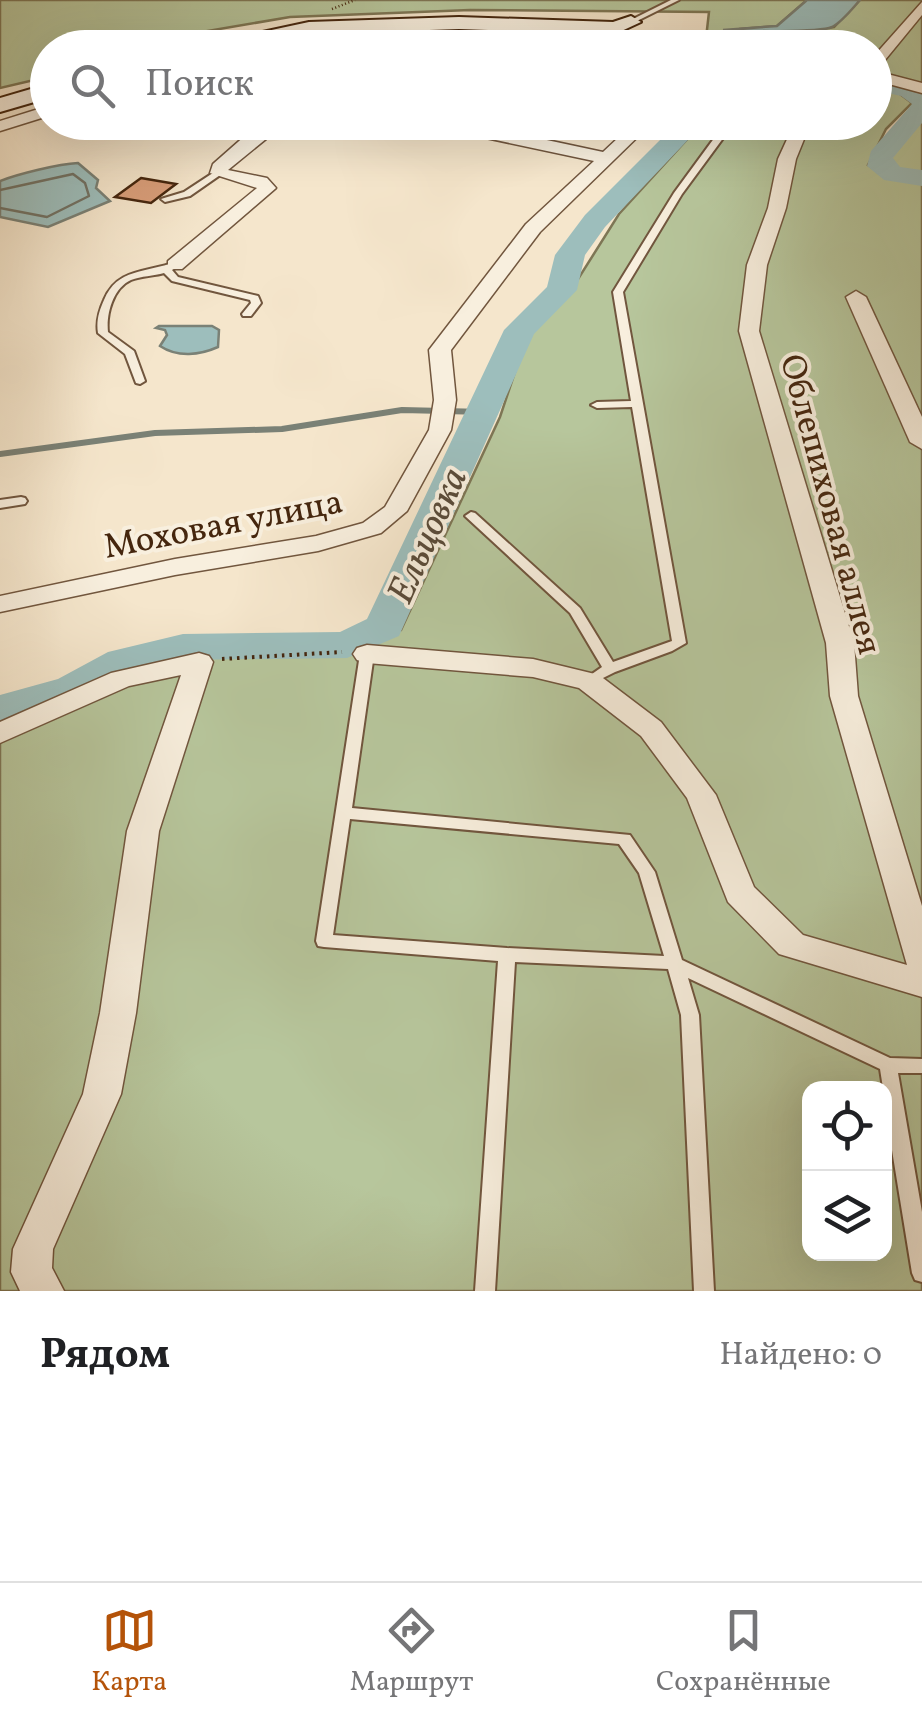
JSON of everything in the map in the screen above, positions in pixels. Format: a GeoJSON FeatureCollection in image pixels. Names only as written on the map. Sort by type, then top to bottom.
{"type":"FeatureCollection","features":[{"type":"Feature","properties":{"kind":"street"},"geometry":{"type":"LineString","coordinates":[[892,44],[922,6]]}},
{"type":"Feature","properties":{"kind":"street"},"geometry":{"type":"LineString","coordinates":[[292,30],[478,24],[561,29],[623,25],[621,30]]}},
{"type":"Feature","properties":{"kind":"street"},"geometry":{"type":"LineString","coordinates":[[399,30],[405,25]]}},
{"type":"Feature","properties":{"kind":"street"},"geometry":{"type":"LineString","coordinates":[[892,80],[922,88]]}},
{"type":"Feature","properties":{"kind":"street"},"geometry":{"type":"LineString","coordinates":[[0,105],[30,96]]}},
{"type":"Feature","properties":{"kind":"street"},"geometry":{"type":"LineString","coordinates":[[0,105],[30,110]]}},
{"type":"Feature","properties":{"kind":"street"},"geometry":{"type":"LineString","coordinates":[[0,126],[30,116]]}},
{"type":"Feature","properties":{"kind":"street"},"geometry":{"type":"LineString","coordinates":[[171,268],[266,188],[262,182],[218,173],[218,168],[255,140]]}},
{"type":"Feature","properties":{"kind":"street"},"geometry":{"type":"LineString","coordinates":[[528,140],[606,158]]}},
{"type":"Feature","properties":{"kind":"street","name":"Моховая улица"},"geometry":{"type":"LineString","coordinates":[[0,604],[174,567],[318,543],[372,528],[395,510],[440,430],[445,400],[440,350],[533,228],[626,140]]}},
{"type":"Feature","properties":{"kind":"street","name":"Облепиховая аллея"},"geometry":{"type":"LineString","coordinates":[[796,140],[757,265],[749,330],[840,643],[844,696],[922,962]]}},
{"type":"Feature","properties":{"kind":"street"},"geometry":{"type":"LineString","coordinates":[[856,297],[922,442]]}},
{"type":"Feature","properties":{"kind":"street"},"geometry":{"type":"LineString","coordinates":[[366,654],[598,674],[650,729],[701,795],[740,893],[791,944],[922,983]]}},
{"type":"Feature","properties":{"kind":"street"},"geometry":{"type":"LineString","coordinates":[[0,733],[122,679],[199,662]]}},
{"type":"Feature","properties":{"kind":"street"},"geometry":{"type":"LineString","coordinates":[[43,1291],[31,1272],[33,1250],[102,1094],[118,1013],[143,831],[199,662]]}},
{"type":"Feature","properties":{"kind":"lane"},"geometry":{"type":"LineString","coordinates":[[623,25],[676,0]]}},
{"type":"Feature","properties":{"kind":"lane"},"geometry":{"type":"LineString","coordinates":[[470,516],[574,612],[598,674],[654,656],[679,643],[618,292],[678,192],[717,140]]}},
{"type":"Feature","properties":{"kind":"lane"},"geometry":{"type":"LineString","coordinates":[[165,199],[187,194],[218,173]]}},
{"type":"Feature","properties":{"kind":"lane"},"geometry":{"type":"LineString","coordinates":[[140,381],[130,352],[103,333],[100,321],[114,286],[121,279],[171,268],[175,279],[254,298],[256,304],[248,314]]}},
{"type":"Feature","properties":{"kind":"lane"},"geometry":{"type":"LineString","coordinates":[[597,405],[638,404]]}},
{"type":"Feature","properties":{"kind":"lane"},"geometry":{"type":"LineString","coordinates":[[0,504],[21,501]]}},
{"type":"Feature","properties":{"kind":"lane"},"geometry":{"type":"LineString","coordinates":[[366,654],[346,813],[324,940],[507,956],[672,964],[888,1064],[922,1066]]}},
{"type":"Feature","properties":{"kind":"lane"},"geometry":{"type":"LineString","coordinates":[[346,813],[624,839],[647,872],[690,1014],[704,1291]]}},
{"type":"Feature","properties":{"kind":"lane"},"geometry":{"type":"LineString","coordinates":[[485,1291],[507,956]]}},
{"type":"Feature","properties":{"kind":"lane"},"geometry":{"type":"LineString","coordinates":[[888,1064],[922,1273]]}},
{"type":"Feature","properties":{"kind":"path"},"geometry":{"type":"LineString","coordinates":[[199,662],[270,653],[366,654]]}},
{"type":"Feature","properties":{"kind":"green space"},"geometry":{"type":"Polygon","coordinates":[[[0,0],[807,0],[777,26],[739,29],[757,30],[707,30],[709,12],[470,10],[290,17],[214,30],[30,30],[30,81],[0,88],[0,0]]]}},
{"type":"Feature","properties":{"kind":"green space"},"geometry":{"type":"Polygon","coordinates":[[[860,0],[922,0],[922,93],[892,84],[892,30],[810,30],[834,27],[860,0]]]}},
{"type":"Feature","properties":{"kind":"green space"},"geometry":{"type":"Polygon","coordinates":[[[892,92],[912,103],[892,123],[892,92]]]}},
{"type":"Feature","properties":{"kind":"green space"},"geometry":{"type":"Polygon","coordinates":[[[922,120],[922,174],[887,166],[887,158],[922,120]]]}},
{"type":"Feature","properties":{"kind":"green space"},"geometry":{"type":"Polygon","coordinates":[[[686,140],[880,140],[868,165],[892,179],[922,182],[922,1291],[0,1291],[0,716],[207,656],[350,654],[401,630],[500,417],[527,336],[568,295],[619,214],[686,140]]]}},
{"type":"Feature","properties":{"kind":"water"},"geometry":{"type":"Polygon","coordinates":[[[807,0],[860,0],[839,22],[824,29],[723,30],[777,26],[807,0]]]}},
{"type":"Feature","properties":{"kind":"water"},"geometry":{"type":"Polygon","coordinates":[[[78,163],[98,180],[96,188],[110,201],[48,227],[0,217],[0,181],[78,163]]]}},
{"type":"Feature","properties":{"kind":"water"},"geometry":{"type":"Polygon","coordinates":[[[212,326],[219,330],[218,347],[189,354],[167,350],[160,346],[167,335],[165,330],[156,328],[212,326]]]}},
{"type":"Feature","properties":{"kind":"building"},"geometry":{"type":"Polygon","coordinates":[[[141,178],[176,184],[151,203],[115,197],[141,178]]]}},
{"type":"Feature","properties":{"kind":"waterway","name":"Ельцовка"},"geometry":{"type":"LineString","coordinates":[[892,87],[909,91],[922,100]]}},
{"type":"Feature","properties":{"kind":"waterway","name":"Ельцовка"},"geometry":{"type":"LineString","coordinates":[[922,107],[880,157],[880,166],[893,174],[922,178]]}},
{"type":"Feature","properties":{"kind":"waterway","name":"Ельцовка"},"geometry":{"type":"LineString","coordinates":[[0,710],[74,689],[123,661],[183,647],[347,645],[384,627],[520,330],[562,290],[570,255],[595,221],[675,140]]}},
{"type":"Feature","properties":{"kind":"waterway"},"geometry":{"type":"LineString","coordinates":[[0,454],[155,433],[282,429],[402,410],[485,412]]}}]}
